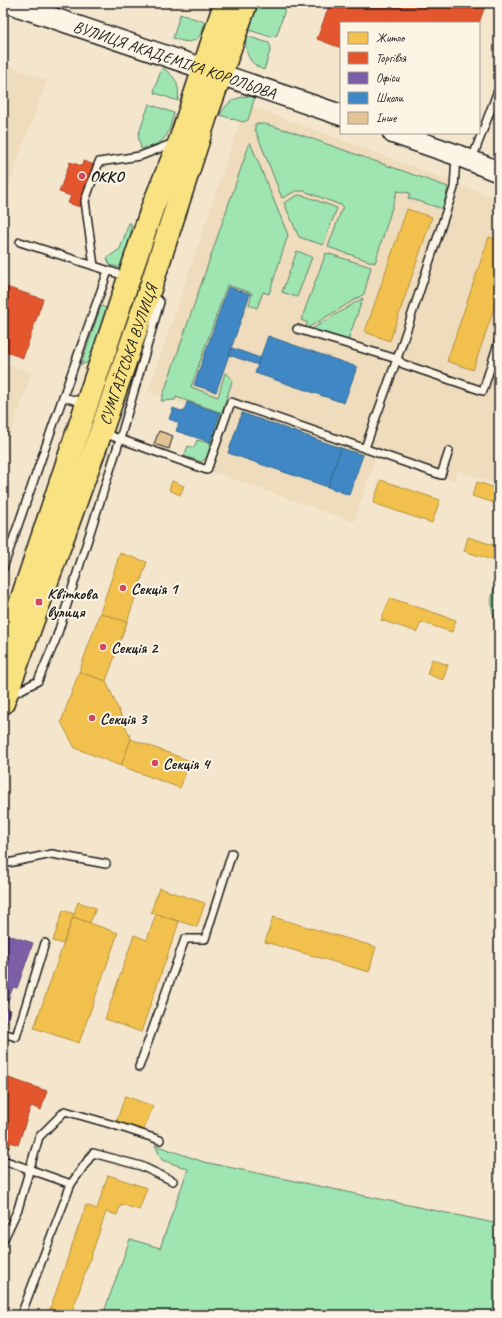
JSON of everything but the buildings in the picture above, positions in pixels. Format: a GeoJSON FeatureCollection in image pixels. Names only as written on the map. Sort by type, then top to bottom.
{"type":"FeatureCollection","features":[{"type":"Feature","properties":{"kind":"main road","name":"СУМГАЇТСЬКА ВУЛИЦЯ"},"geometry":{"type":"LineString","coordinates":[[4,701],[110,436],[149,292],[206,116],[224,3]]}},
{"type":"Feature","properties":{"kind":"main road","name":"СУМГАЇТСЬКА ВУЛИЦЯ"},"geometry":{"type":"LineString","coordinates":[[3,655],[153,206],[180,141],[246,3]]}},
{"type":"Feature","properties":{"kind":"street","name":"ВУЛИЦЯ АКАДЕМІКА КОРОЛЬОВА"},"geometry":{"type":"LineString","coordinates":[[9,3],[340,115]]}},
{"type":"Feature","properties":{"kind":"street"},"geometry":{"type":"LineString","coordinates":[[396,134],[499,172]]}},
{"type":"Feature","properties":{"kind":"lane"},"geometry":{"type":"LineString","coordinates":[[480,126],[499,88]]}},
{"type":"Feature","properties":{"kind":"lane"},"geometry":{"type":"LineString","coordinates":[[365,448],[397,359],[464,158],[476,134]]}},
{"type":"Feature","properties":{"kind":"lane"},"geometry":{"type":"LineString","coordinates":[[94,266],[85,201],[99,162],[140,156],[180,141]]}},
{"type":"Feature","properties":{"kind":"lane"},"geometry":{"type":"LineString","coordinates":[[20,242],[130,278]]}},
{"type":"Feature","properties":{"kind":"lane"},"geometry":{"type":"LineString","coordinates":[[3,568],[108,271]]}},
{"type":"Feature","properties":{"kind":"lane"},"geometry":{"type":"LineString","coordinates":[[297,329],[397,359],[403,364],[482,391],[499,340]]}},
{"type":"Feature","properties":{"kind":"lane"},"geometry":{"type":"LineString","coordinates":[[63,397],[87,403]]}},
{"type":"Feature","properties":{"kind":"lane"},"geometry":{"type":"LineString","coordinates":[[110,436],[207,470],[231,402],[441,474],[449,451]]}},
{"type":"Feature","properties":{"kind":"lane"},"geometry":{"type":"LineString","coordinates":[[139,1067],[185,939],[205,940],[232,853]]}},
{"type":"Feature","properties":{"kind":"lane"},"geometry":{"type":"LineString","coordinates":[[3,864],[52,854],[106,864]]}},
{"type":"Feature","properties":{"kind":"lane"},"geometry":{"type":"LineString","coordinates":[[3,1033],[16,1038],[45,943]]}},
{"type":"Feature","properties":{"kind":"lane"},"geometry":{"type":"LineString","coordinates":[[3,1241],[18,1209],[28,1169],[39,1137],[65,1111],[160,1140]]}},
{"type":"Feature","properties":{"kind":"lane"},"geometry":{"type":"LineString","coordinates":[[21,1315],[71,1184],[93,1153],[141,1166],[173,1181]]}},
{"type":"Feature","properties":{"kind":"lane"},"geometry":{"type":"LineString","coordinates":[[3,1160],[71,1184]]}},
{"type":"Feature","properties":{"kind":"shaded area"},"geometry":{"type":"Polygon","coordinates":[[[3,64],[47,80],[3,200],[3,64]]]}},
{"type":"Feature","properties":{"kind":"shaded area"},"geometry":{"type":"Polygon","coordinates":[[[246,104],[499,199],[499,485],[458,471],[454,481],[377,455],[354,522],[207,470],[225,419],[148,392],[246,104]]]}},
{"type":"Feature","properties":{"kind":"shaded area"},"geometry":{"type":"Polygon","coordinates":[[[3,363],[32,373],[3,453],[3,363]]]}},
{"type":"Feature","properties":{"kind":"shaded area"},"geometry":{"type":"Polygon","coordinates":[[[499,849],[499,890],[488,887],[499,849]]]}},
{"type":"Feature","properties":{"kind":"green space"},"geometry":{"type":"Polygon","coordinates":[[[258,3],[287,3],[277,35],[271,37],[249,30],[258,3]]]}},
{"type":"Feature","properties":{"kind":"green space"},"geometry":{"type":"Polygon","coordinates":[[[180,14],[205,22],[203,29],[197,38],[190,42],[173,38],[180,14]]]}},
{"type":"Feature","properties":{"kind":"green space"},"geometry":{"type":"Polygon","coordinates":[[[246,36],[269,43],[271,48],[264,70],[251,61],[246,47],[246,36]]]}},
{"type":"Feature","properties":{"kind":"green space"},"geometry":{"type":"Polygon","coordinates":[[[162,68],[171,74],[178,86],[178,101],[155,93],[154,90],[162,68]]]}},
{"type":"Feature","properties":{"kind":"green space"},"geometry":{"type":"Polygon","coordinates":[[[248,96],[255,97],[248,120],[243,122],[220,115],[231,101],[248,96]]]}},
{"type":"Feature","properties":{"kind":"green space"},"geometry":{"type":"Polygon","coordinates":[[[149,104],[174,113],[165,138],[157,144],[141,149],[138,136],[149,104]]]}},
{"type":"Feature","properties":{"kind":"green space"},"geometry":{"type":"Polygon","coordinates":[[[255,124],[265,124],[290,131],[448,187],[443,209],[408,198],[410,193],[397,191],[375,263],[328,247],[343,206],[304,191],[296,191],[282,198],[255,129],[255,124]]]}},
{"type":"Feature","properties":{"kind":"green space"},"geometry":{"type":"Polygon","coordinates":[[[250,142],[288,235],[269,294],[263,292],[257,308],[249,305],[252,293],[227,285],[191,387],[218,397],[225,373],[230,377],[232,382],[207,456],[202,462],[184,456],[188,446],[194,448],[197,440],[210,443],[220,412],[176,397],[175,400],[161,401],[250,142]]]}},
{"type":"Feature","properties":{"kind":"green space"},"geometry":{"type":"Polygon","coordinates":[[[298,195],[305,196],[337,208],[323,245],[299,237],[284,203],[298,195]]]}},
{"type":"Feature","properties":{"kind":"green space"},"geometry":{"type":"Polygon","coordinates":[[[129,223],[131,223],[131,241],[121,268],[110,265],[107,258],[120,249],[129,223]]]}},
{"type":"Feature","properties":{"kind":"green space"},"geometry":{"type":"Polygon","coordinates":[[[297,251],[312,257],[297,297],[282,292],[297,251]]]}},
{"type":"Feature","properties":{"kind":"green space"},"geometry":{"type":"Polygon","coordinates":[[[326,253],[371,267],[364,294],[308,328],[306,326],[308,323],[301,320],[326,253]]]}},
{"type":"Feature","properties":{"kind":"green space"},"geometry":{"type":"Polygon","coordinates":[[[363,298],[348,340],[312,329],[363,298]]]}},
{"type":"Feature","properties":{"kind":"green space"},"geometry":{"type":"Polygon","coordinates":[[[101,306],[108,309],[90,361],[81,365],[101,306]]]}},
{"type":"Feature","properties":{"kind":"green space"},"geometry":{"type":"Polygon","coordinates":[[[499,571],[499,626],[493,612],[492,599],[499,571]]]}},
{"type":"Feature","properties":{"kind":"green space"},"geometry":{"type":"Polygon","coordinates":[[[155,1145],[204,1162],[499,1224],[499,1315],[103,1315],[130,1239],[160,1248],[188,1169],[162,1160],[155,1145]]]}},
{"type":"Feature","properties":{"kind":"place","name":"ОККО"},"geometry":{"type":"Point","coordinates":[82,176]}},
{"type":"Feature","properties":{"kind":"place","name":"Секція 1"},"geometry":{"type":"Point","coordinates":[123,588]}},
{"type":"Feature","properties":{"kind":"place","name":"Квіткова вулиця"},"geometry":{"type":"Point","coordinates":[39,602]}},
{"type":"Feature","properties":{"kind":"place","name":"Секція 2"},"geometry":{"type":"Point","coordinates":[103,647]}},
{"type":"Feature","properties":{"kind":"place","name":"Секція 3"},"geometry":{"type":"Point","coordinates":[92,718]}},
{"type":"Feature","properties":{"kind":"place","name":"Секція 4"},"geometry":{"type":"Point","coordinates":[155,763]}}]}
